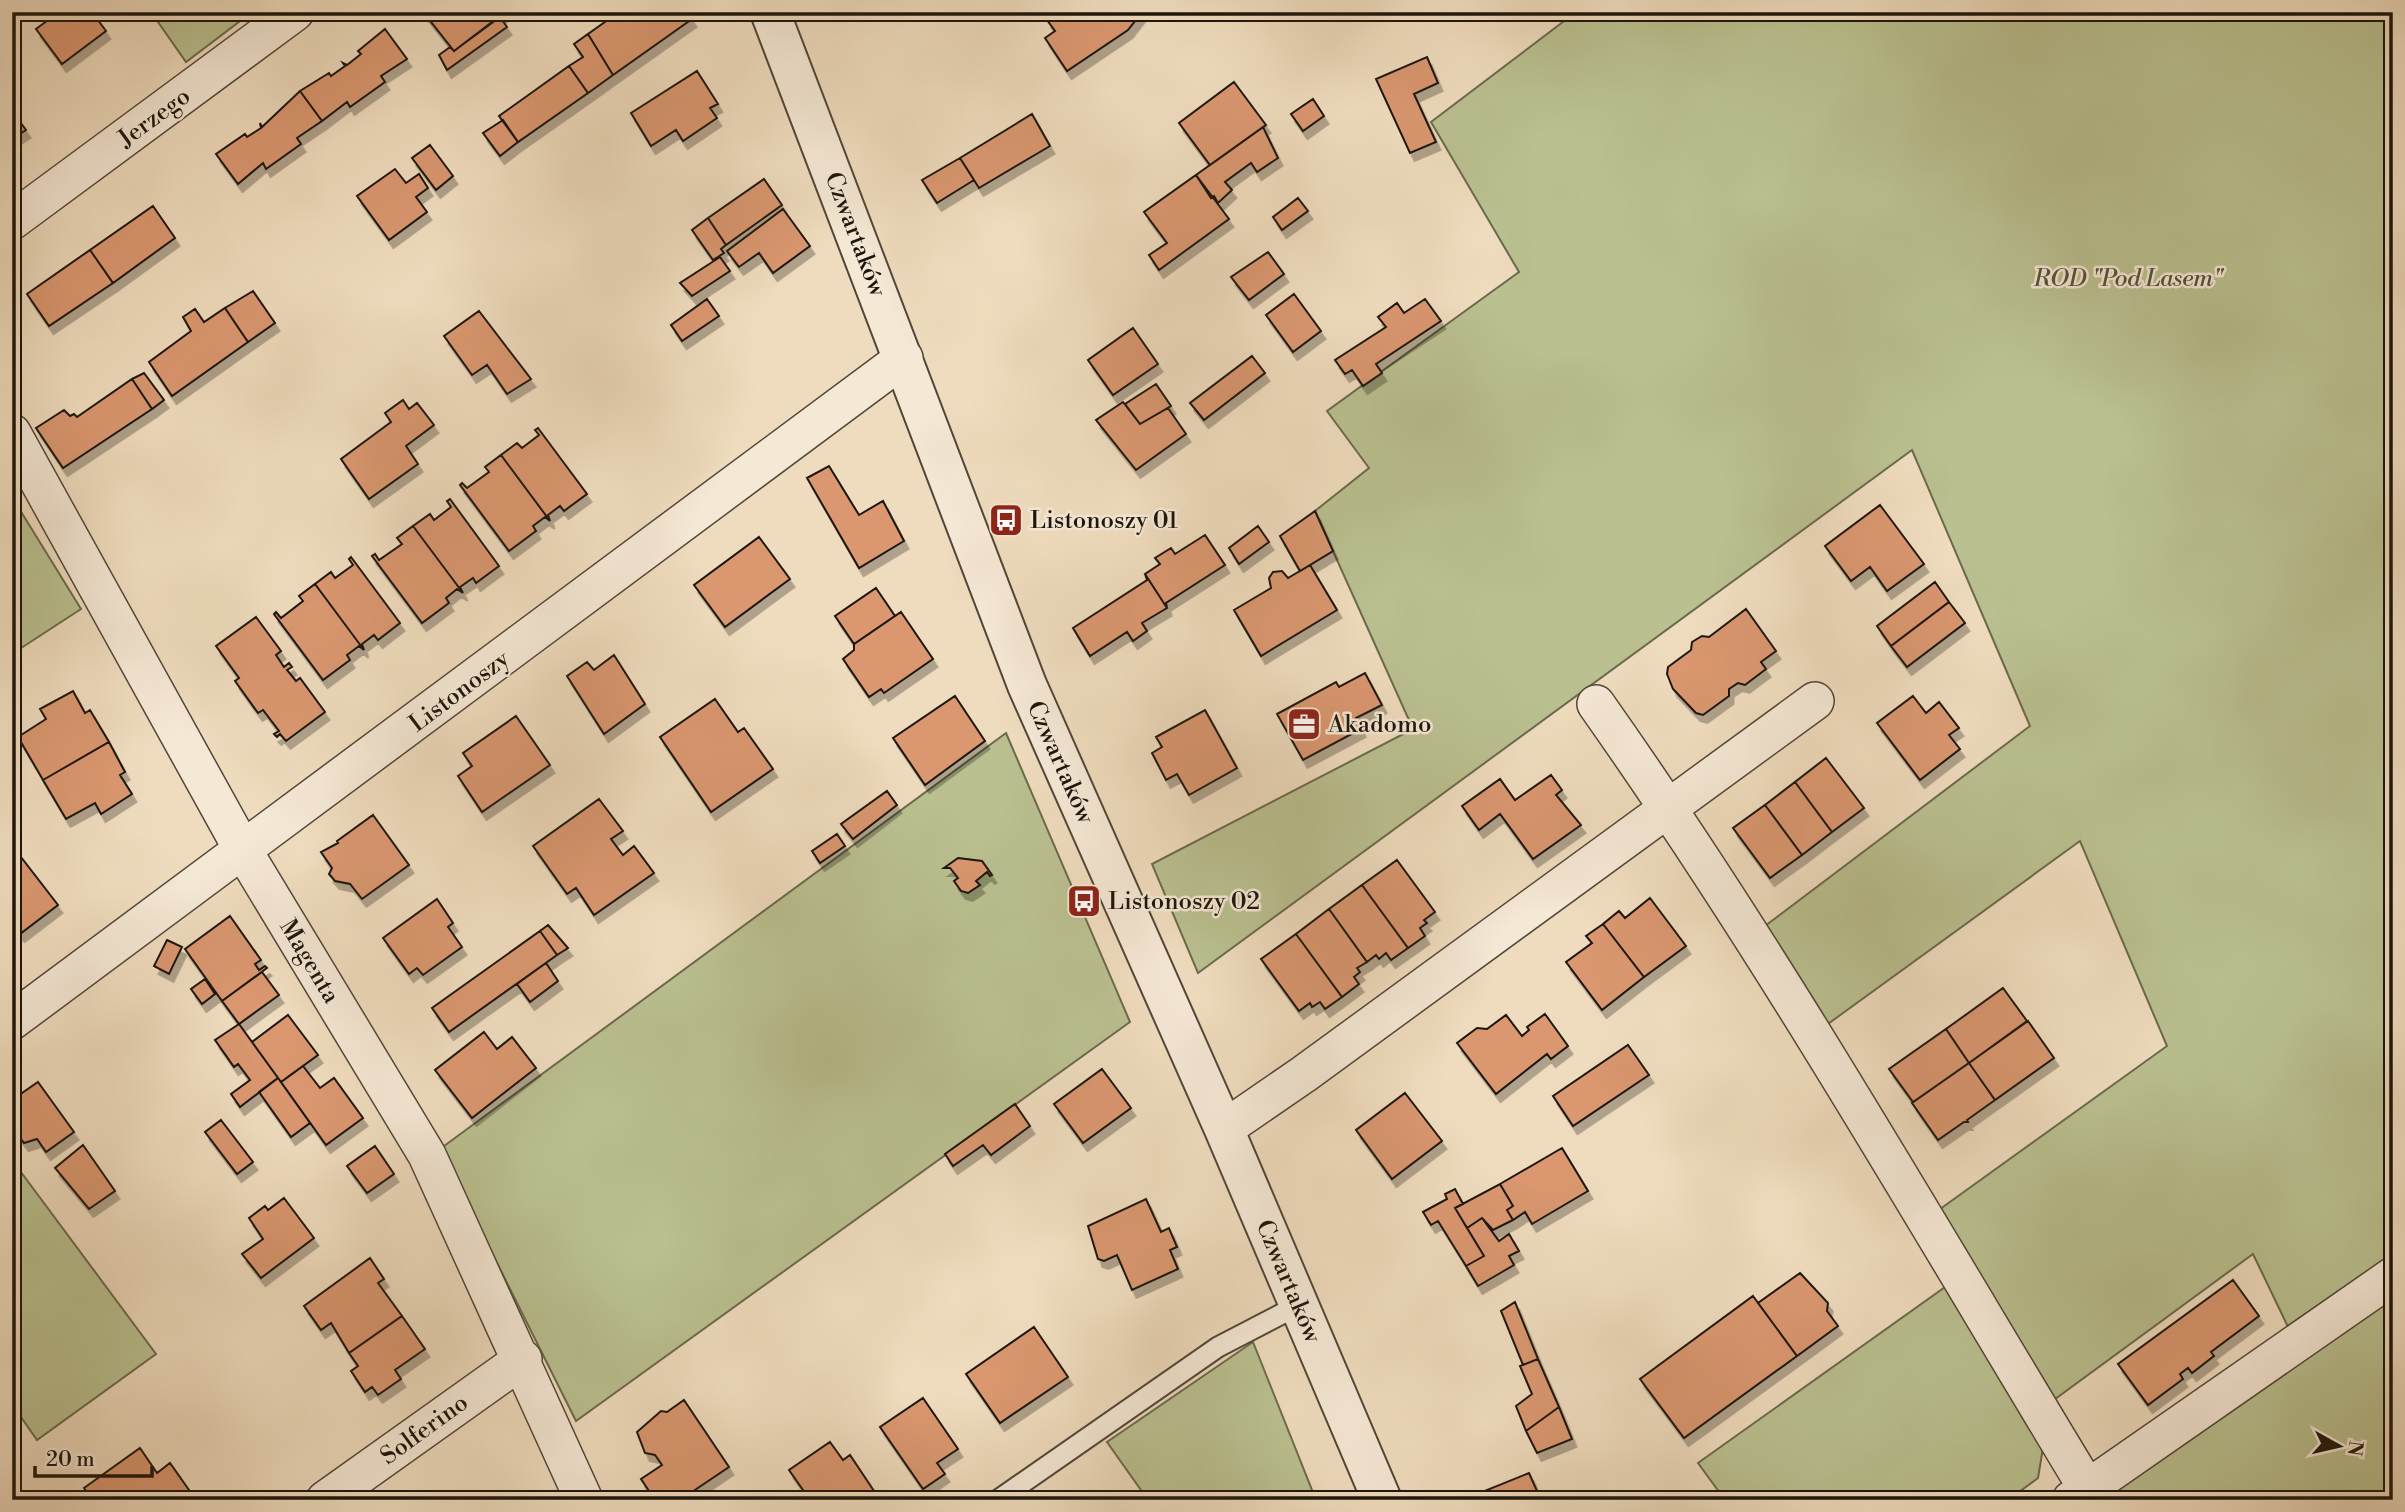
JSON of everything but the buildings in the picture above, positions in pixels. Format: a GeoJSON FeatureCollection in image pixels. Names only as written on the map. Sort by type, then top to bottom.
{"type":"FeatureCollection","features":[{"type":"Feature","properties":{"kind":"street","name":"Jerzego"},"geometry":{"type":"LineString","coordinates":[[12,221],[295,12]]}},
{"type":"Feature","properties":{"kind":"street","name":"Czwartaków"},"geometry":{"type":"LineString","coordinates":[[770,12],[1027,685],[1224,1129],[1382,1500]]}},
{"type":"Feature","properties":{"kind":"street","name":"Listonoszy"},"geometry":{"type":"LineString","coordinates":[[12,1021],[244,852],[904,358]]}},
{"type":"Feature","properties":{"kind":"street","name":"Magenta"},"geometry":{"type":"LineString","coordinates":[[12,433],[244,852],[428,1155],[523,1359],[584,1500]]}},
{"type":"Feature","properties":{"kind":"street"},"geometry":{"type":"LineString","coordinates":[[1224,1129],[1304,1074],[1815,701]]}},
{"type":"Feature","properties":{"kind":"street"},"geometry":{"type":"LineString","coordinates":[[1596,704],[1669,807],[1755,939],[2079,1494],[2393,1276]]}},
{"type":"Feature","properties":{"kind":"street","name":"Solferino"},"geometry":{"type":"LineString","coordinates":[[325,1500],[523,1359]]}},
{"type":"Feature","properties":{"kind":"lane"},"geometry":{"type":"LineString","coordinates":[[998,1500],[1218,1347],[1299,1305]]}},
{"type":"Feature","properties":{"kind":"green space"},"geometry":{"type":"Polygon","coordinates":[[[151,12],[252,12],[186,62],[151,12]]]}},
{"type":"Feature","properties":{"kind":"green space","name":"ROD \"Pod Lasem\""},"geometry":{"type":"Polygon","coordinates":[[[1576,12],[2393,12],[2393,1254],[2289,1329],[2253,1254],[2051,1402],[1936,1212],[2167,1046],[2080,841],[1821,1029],[1761,929],[2030,726],[1912,450],[1198,973],[1152,864],[1413,729],[1315,511],[1369,468],[1327,411],[1519,272],[1431,122],[1576,12]]]}},
{"type":"Feature","properties":{"kind":"green space"},"geometry":{"type":"Polygon","coordinates":[[[12,497],[81,609],[12,654],[12,497]]]}},
{"type":"Feature","properties":{"kind":"green space"},"geometry":{"type":"Polygon","coordinates":[[[1006,733],[1130,1022],[576,1421],[440,1149],[1006,733]]]}},
{"type":"Feature","properties":{"kind":"green space"},"geometry":{"type":"Polygon","coordinates":[[[12,1160],[156,1354],[37,1440],[12,1404],[12,1160]]]}},
{"type":"Feature","properties":{"kind":"green space"},"geometry":{"type":"Polygon","coordinates":[[[2393,1281],[2393,1500],[2097,1500],[2393,1281]]]}},
{"type":"Feature","properties":{"kind":"green space"},"geometry":{"type":"Polygon","coordinates":[[[1948,1285],[2044,1442],[2038,1478],[2008,1500],[1725,1500],[1698,1463],[1948,1285]]]}},
{"type":"Feature","properties":{"kind":"green space"},"geometry":{"type":"Polygon","coordinates":[[[1253,1342],[1314,1495],[1308,1500],[1148,1500],[1107,1442],[1253,1342]]]}},
{"type":"Feature","properties":{"kind":"place","name":"Listonoszy 01"},"geometry":{"type":"Point","coordinates":[1006,520]}},
{"type":"Feature","properties":{"kind":"place","name":"Akadomo"},"geometry":{"type":"Point","coordinates":[1304,724]}},
{"type":"Feature","properties":{"kind":"place","name":"Listonoszy 02"},"geometry":{"type":"Point","coordinates":[1084,901]}}]}
